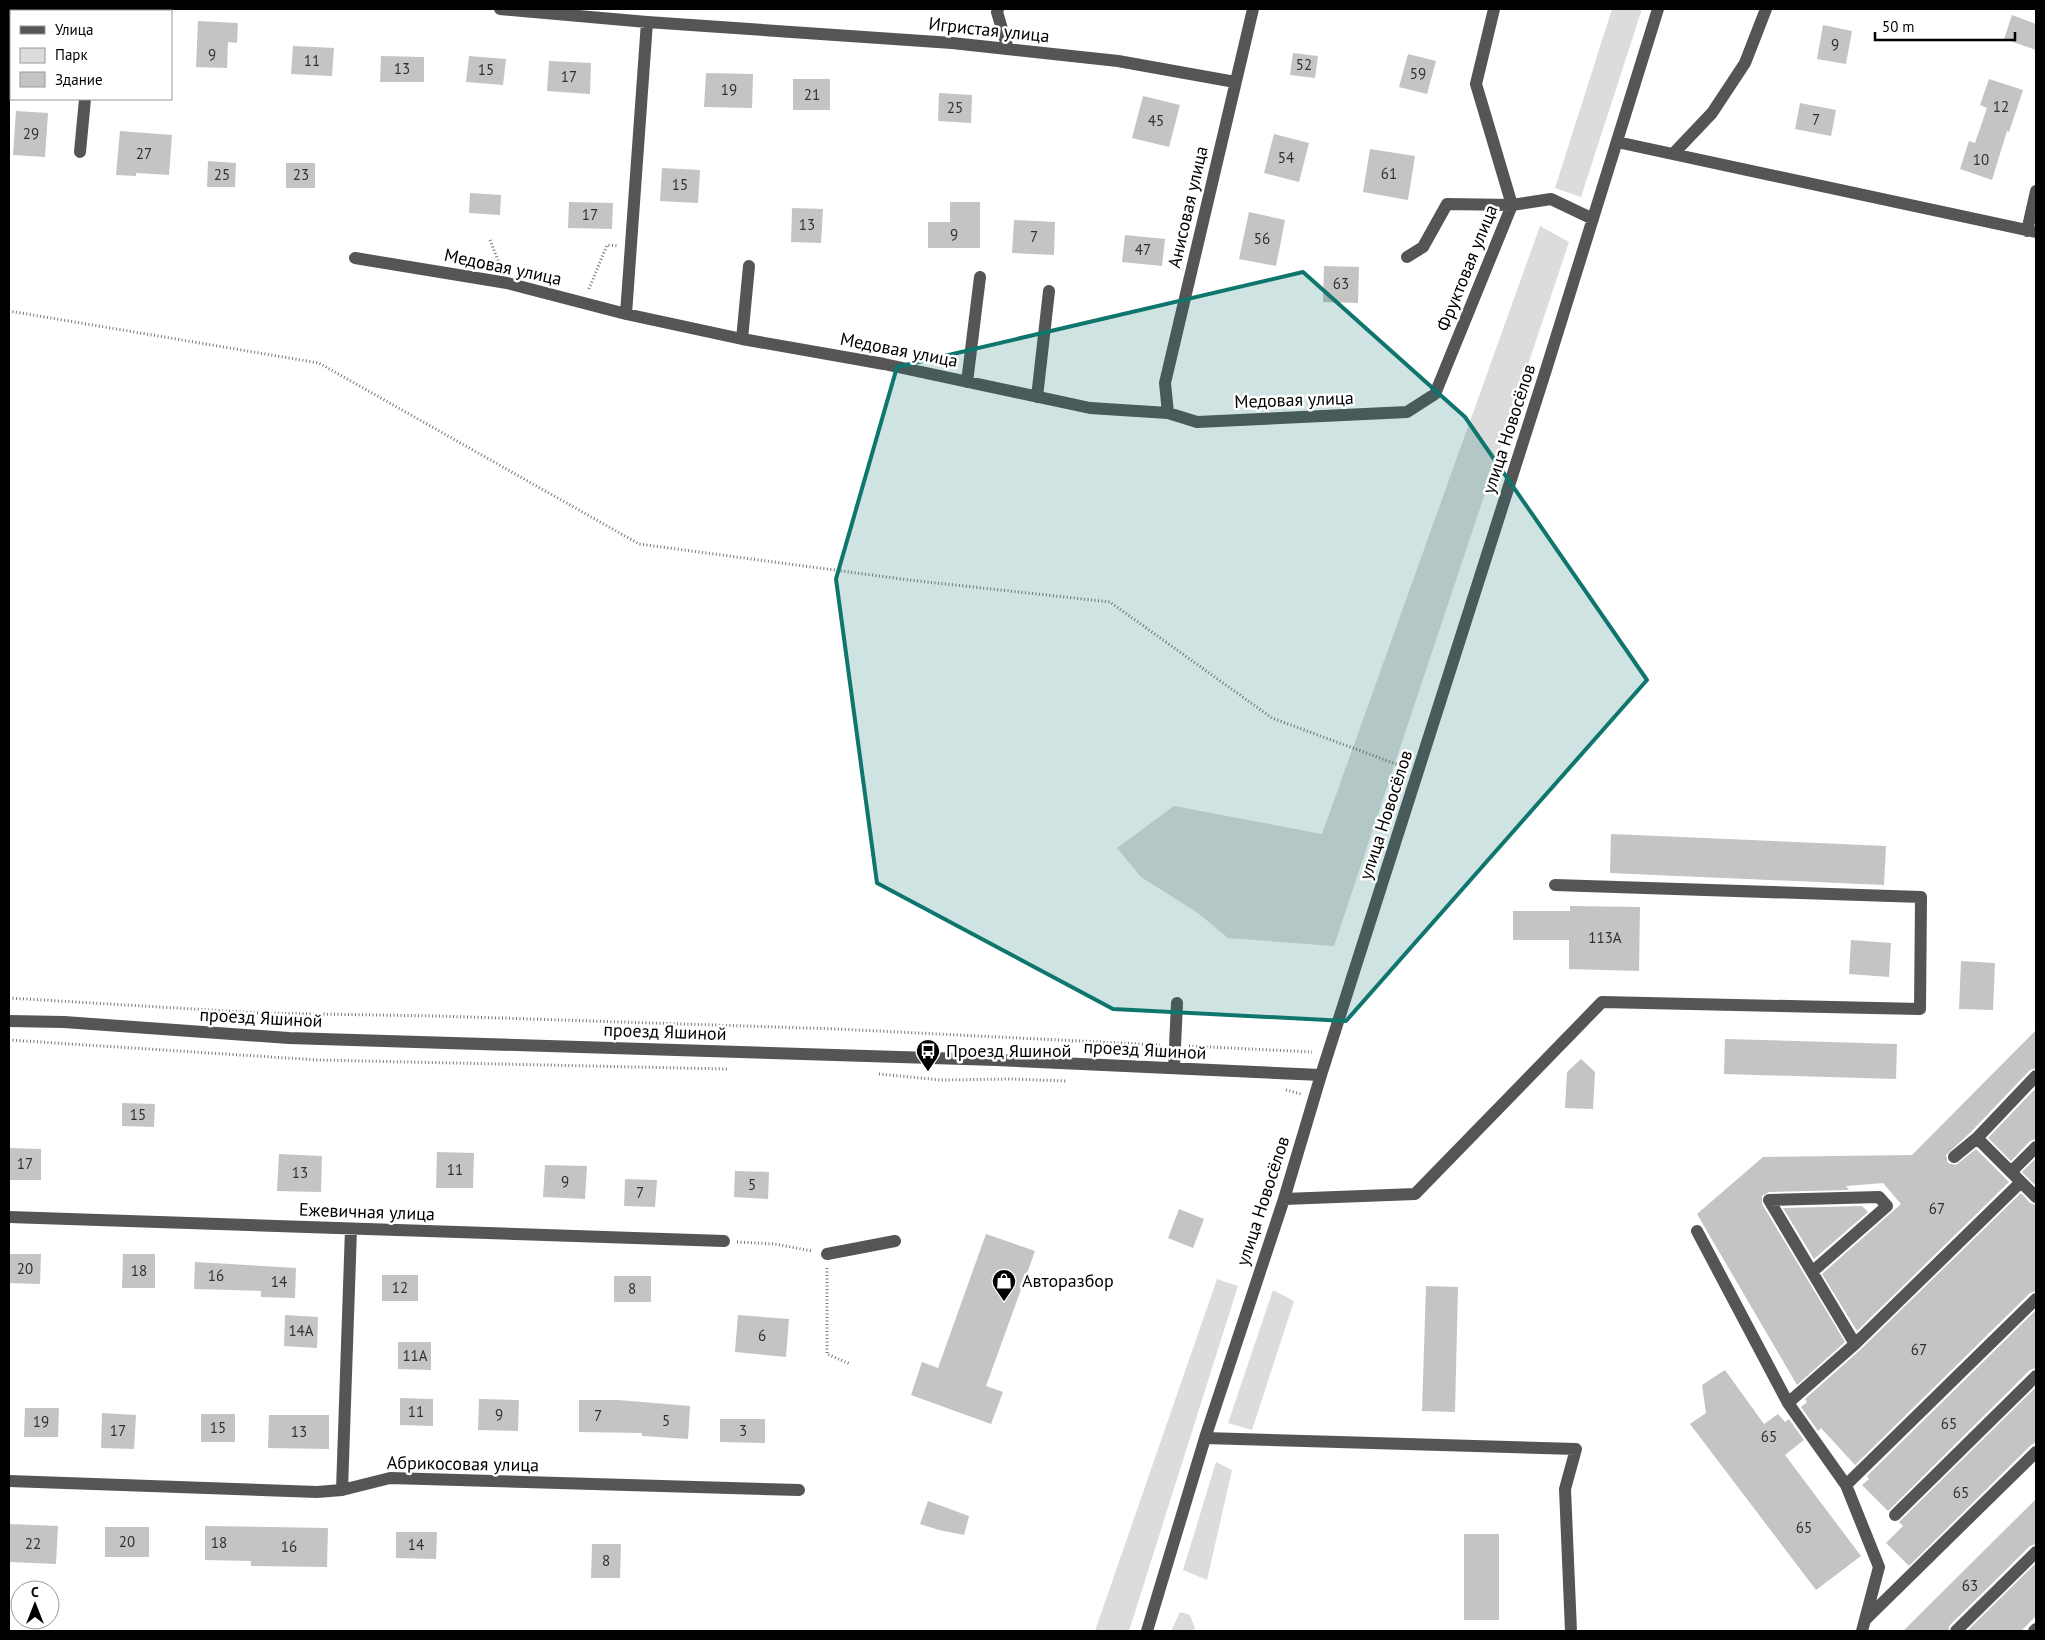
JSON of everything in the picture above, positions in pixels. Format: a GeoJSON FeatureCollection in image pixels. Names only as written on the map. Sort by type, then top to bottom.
{"type":"FeatureCollection","features":[{"type":"Feature","properties":{"kind":"street","name":"Игристая улица"},"geometry":{"type":"LineString","coordinates":[[500,9],[1008,49],[1118,61],[1235,82]]}},
{"type":"Feature","properties":{"kind":"street"},"geometry":{"type":"LineString","coordinates":[[998,9],[997,12],[1008,49]]}},
{"type":"Feature","properties":{"kind":"street","name":"Анисовая улица"},"geometry":{"type":"LineString","coordinates":[[1168,413],[1165,383],[1253,9]]}},
{"type":"Feature","properties":{"kind":"street","name":"Фруктовая улица"},"geometry":{"type":"LineString","coordinates":[[1435,394],[1512,205],[1476,84],[1494,9]]}},
{"type":"Feature","properties":{"kind":"street","name":"улица Новосёлов"},"geometry":{"type":"LineString","coordinates":[[1147,1631],[1205,1438],[1284,1199],[1314,1097],[1658,9]]}},
{"type":"Feature","properties":{"kind":"street"},"geometry":{"type":"LineString","coordinates":[[1673,154],[1712,113],[1745,62],[1766,9]]}},
{"type":"Feature","properties":{"kind":"street"},"geometry":{"type":"LineString","coordinates":[[626,314],[647,22]]}},
{"type":"Feature","properties":{"kind":"street"},"geometry":{"type":"LineString","coordinates":[[80,152],[85,100]]}},
{"type":"Feature","properties":{"kind":"street"},"geometry":{"type":"LineString","coordinates":[[1617,142],[2032,231],[2036,191]]}},
{"type":"Feature","properties":{"kind":"street"},"geometry":{"type":"LineString","coordinates":[[1407,258],[1423,247],[1447,204],[1512,205],[1551,199],[1593,219]]}},
{"type":"Feature","properties":{"kind":"street","name":"Медовая улица"},"geometry":{"type":"LineString","coordinates":[[356,258],[506,283],[626,314],[742,339],[884,364],[1090,408],[1168,413],[1197,422],[1406,412],[1435,394]]}},
{"type":"Feature","properties":{"kind":"street"},"geometry":{"type":"LineString","coordinates":[[742,339],[750,266]]}},
{"type":"Feature","properties":{"kind":"street"},"geometry":{"type":"LineString","coordinates":[[967,382],[980,277]]}},
{"type":"Feature","properties":{"kind":"street"},"geometry":{"type":"LineString","coordinates":[[1037,397],[1049,291]]}},
{"type":"Feature","properties":{"kind":"street"},"geometry":{"type":"LineString","coordinates":[[1284,1199],[1415,1194],[1602,1002],[1920,1009],[1922,897],[1555,885]]}},
{"type":"Feature","properties":{"kind":"street"},"geometry":{"type":"LineString","coordinates":[[1174,1068],[1177,1003]]}},
{"type":"Feature","properties":{"kind":"street","name":"проезд Яшиной"},"geometry":{"type":"LineString","coordinates":[[9,1021],[64,1022],[288,1038],[986,1060],[1321,1075]]}},
{"type":"Feature","properties":{"kind":"street"},"geometry":{"type":"LineString","coordinates":[[1954,1157],[1977,1138],[2036,1076]]}},
{"type":"Feature","properties":{"kind":"street"},"geometry":{"type":"LineString","coordinates":[[1977,1138],[2036,1197]]}},
{"type":"Feature","properties":{"kind":"street"},"geometry":{"type":"LineString","coordinates":[[2011,1172],[2036,1147]]}},
{"type":"Feature","properties":{"kind":"street"},"geometry":{"type":"LineString","coordinates":[[1788,1403],[1855,1344],[2021,1182]]}},
{"type":"Feature","properties":{"kind":"street"},"geometry":{"type":"LineString","coordinates":[[1812,1272],[1887,1206],[1879,1197],[1770,1200],[1812,1272],[1855,1344]]}},
{"type":"Feature","properties":{"kind":"street","name":"Ежевичная улица"},"geometry":{"type":"LineString","coordinates":[[9,1217],[724,1241]]}},
{"type":"Feature","properties":{"kind":"street"},"geometry":{"type":"LineString","coordinates":[[342,1490],[351,1229]]}},
{"type":"Feature","properties":{"kind":"street"},"geometry":{"type":"LineString","coordinates":[[1697,1232],[1788,1403],[1846,1484],[1879,1567],[1863,1626]]}},
{"type":"Feature","properties":{"kind":"street"},"geometry":{"type":"LineString","coordinates":[[827,1254],[895,1240]]}},
{"type":"Feature","properties":{"kind":"street"},"geometry":{"type":"LineString","coordinates":[[1846,1484],[2036,1299]]}},
{"type":"Feature","properties":{"kind":"street"},"geometry":{"type":"LineString","coordinates":[[1895,1516],[2036,1376]]}},
{"type":"Feature","properties":{"kind":"street"},"geometry":{"type":"LineString","coordinates":[[1205,1438],[1576,1449],[1565,1489],[1571,1631]]}},
{"type":"Feature","properties":{"kind":"street"},"geometry":{"type":"LineString","coordinates":[[1863,1626],[2036,1452]]}},
{"type":"Feature","properties":{"kind":"street","name":"Абрикосовая улица"},"geometry":{"type":"LineString","coordinates":[[9,1481],[317,1492],[342,1490],[390,1478],[799,1490]]}},
{"type":"Feature","properties":{"kind":"street"},"geometry":{"type":"LineString","coordinates":[[1956,1631],[2036,1552]]}},
{"type":"Feature","properties":{"kind":"path"},"geometry":{"type":"LineString","coordinates":[[490,240],[506,283]]}},
{"type":"Feature","properties":{"kind":"path"},"geometry":{"type":"LineString","coordinates":[[584,303],[607,245],[631,247]]}},
{"type":"Feature","properties":{"kind":"path"},"geometry":{"type":"LineString","coordinates":[[9,310],[318,363],[640,544],[909,580],[1110,602],[1272,718],[1418,773]]}},
{"type":"Feature","properties":{"kind":"path"},"geometry":{"type":"LineString","coordinates":[[9,998],[260,1013],[437,1016],[827,1029],[1166,1045]]}},
{"type":"Feature","properties":{"kind":"path"},"geometry":{"type":"LineString","coordinates":[[9,1040],[318,1060],[733,1069]]}},
{"type":"Feature","properties":{"kind":"path"},"geometry":{"type":"LineString","coordinates":[[1184,1046],[1328,1053]]}},
{"type":"Feature","properties":{"kind":"path"},"geometry":{"type":"LineString","coordinates":[[1285,1051],[1285,1057]]}},
{"type":"Feature","properties":{"kind":"path"},"geometry":{"type":"LineString","coordinates":[[878,1074],[941,1080],[1012,1079],[1072,1081]]}},
{"type":"Feature","properties":{"kind":"path"},"geometry":{"type":"LineString","coordinates":[[1282,1089],[1314,1097]]}},
{"type":"Feature","properties":{"kind":"path"},"geometry":{"type":"LineString","coordinates":[[724,1241],[775,1244],[827,1254],[827,1354],[850,1364]]}},
{"type":"Feature","properties":{"kind":"highlighted area"},"geometry":{"type":"Polygon","coordinates":[[[1303,272],[1465,417],[1647,680],[1346,1021],[1113,1009],[877,883],[836,579],[897,367],[1303,272]]]}},
{"type":"Feature","properties":{"kind":"green space"},"geometry":{"type":"Polygon","coordinates":[[[1612,9],[1642,9],[1581,197],[1555,188],[1612,9]]]}},
{"type":"Feature","properties":{"kind":"green space"},"geometry":{"type":"Polygon","coordinates":[[[1540,226],[1569,242],[1334,946],[1228,938],[1198,913],[1141,877],[1117,848],[1174,806],[1322,834],[1540,226]]]}},
{"type":"Feature","properties":{"kind":"green space"},"geometry":{"type":"Polygon","coordinates":[[[1217,1279],[1238,1286],[1129,1631],[1095,1631],[1217,1279]]]}},
{"type":"Feature","properties":{"kind":"green space"},"geometry":{"type":"Polygon","coordinates":[[[1273,1290],[1294,1301],[1252,1430],[1228,1423],[1273,1290]]]}},
{"type":"Feature","properties":{"kind":"green space"},"geometry":{"type":"Polygon","coordinates":[[[1216,1462],[1232,1470],[1207,1580],[1183,1570],[1216,1462]]]}},
{"type":"Feature","properties":{"kind":"green space"},"geometry":{"type":"Polygon","coordinates":[[[1180,1612],[1190,1615],[1195,1628],[1194,1631],[1171,1631],[1180,1612]]]}},
{"type":"Feature","properties":{"kind":"building"},"geometry":{"type":"Polygon","coordinates":[[[2012,15],[2036,24],[2036,50],[2004,39],[2012,15]]]}},
{"type":"Feature","properties":{"kind":"building"},"geometry":{"type":"Polygon","coordinates":[[[198,21],[238,23],[237,43],[228,42],[227,68],[196,67],[198,21]]]}},
{"type":"Feature","properties":{"kind":"building"},"geometry":{"type":"Polygon","coordinates":[[[1823,25],[1852,31],[1846,64],[1817,59],[1823,25]]]}},
{"type":"Feature","properties":{"kind":"building"},"geometry":{"type":"Polygon","coordinates":[[[293,46],[334,48],[332,76],[291,74],[293,46]]]}},
{"type":"Feature","properties":{"kind":"building"},"geometry":{"type":"Polygon","coordinates":[[[1293,53],[1318,56],[1315,78],[1290,75],[1293,53]]]}},
{"type":"Feature","properties":{"kind":"building"},"geometry":{"type":"Polygon","coordinates":[[[1408,54],[1436,61],[1427,94],[1399,87],[1408,54]]]}},
{"type":"Feature","properties":{"kind":"building"},"geometry":{"type":"Polygon","coordinates":[[[381,56],[424,57],[424,82],[380,82],[381,56]]]}},
{"type":"Feature","properties":{"kind":"building"},"geometry":{"type":"Polygon","coordinates":[[[469,56],[506,59],[503,85],[466,82],[469,56]]]}},
{"type":"Feature","properties":{"kind":"building"},"geometry":{"type":"Polygon","coordinates":[[[549,61],[591,63],[590,94],[547,91],[549,61]]]}},
{"type":"Feature","properties":{"kind":"building"},"geometry":{"type":"Polygon","coordinates":[[[706,73],[753,74],[752,108],[704,107],[706,73]]]}},
{"type":"Feature","properties":{"kind":"building"},"geometry":{"type":"Polygon","coordinates":[[[793,79],[830,79],[830,110],[793,110],[793,79]]]}},
{"type":"Feature","properties":{"kind":"building"},"geometry":{"type":"Polygon","coordinates":[[[1989,79],[2023,90],[2009,132],[2007,131],[1992,180],[1960,169],[1969,141],[1975,143],[1987,108],[1980,105],[1989,79]]]}},
{"type":"Feature","properties":{"kind":"building"},"geometry":{"type":"Polygon","coordinates":[[[939,93],[972,95],[971,123],[938,121],[939,93]]]}},
{"type":"Feature","properties":{"kind":"building"},"geometry":{"type":"Polygon","coordinates":[[[1143,96],[1180,105],[1169,147],[1132,138],[1143,96]]]}},
{"type":"Feature","properties":{"kind":"building"},"geometry":{"type":"Polygon","coordinates":[[[1800,103],[1836,110],[1831,136],[1795,129],[1800,103]]]}},
{"type":"Feature","properties":{"kind":"building"},"geometry":{"type":"Polygon","coordinates":[[[16,111],[48,113],[45,157],[13,155],[16,111]]]}},
{"type":"Feature","properties":{"kind":"building"},"geometry":{"type":"Polygon","coordinates":[[[120,131],[172,135],[169,175],[136,173],[136,176],[116,175],[120,131]]]}},
{"type":"Feature","properties":{"kind":"building"},"geometry":{"type":"Polygon","coordinates":[[[1274,134],[1309,143],[1299,182],[1264,173],[1274,134]]]}},
{"type":"Feature","properties":{"kind":"building"},"geometry":{"type":"Polygon","coordinates":[[[1370,149],[1415,156],[1408,200],[1363,192],[1370,149]]]}},
{"type":"Feature","properties":{"kind":"building"},"geometry":{"type":"Polygon","coordinates":[[[208,161],[236,163],[235,187],[207,187],[208,161]]]}},
{"type":"Feature","properties":{"kind":"building"},"geometry":{"type":"Polygon","coordinates":[[[286,163],[315,163],[315,188],[286,188],[286,163]]]}},
{"type":"Feature","properties":{"kind":"building"},"geometry":{"type":"Polygon","coordinates":[[[662,168],[700,170],[698,203],[660,201],[662,168]]]}},
{"type":"Feature","properties":{"kind":"building"},"geometry":{"type":"Polygon","coordinates":[[[470,193],[501,195],[500,215],[469,213],[470,193]]]}},
{"type":"Feature","properties":{"kind":"building"},"geometry":{"type":"Polygon","coordinates":[[[569,202],[613,203],[612,229],[568,228],[569,202]]]}},
{"type":"Feature","properties":{"kind":"building"},"geometry":{"type":"Polygon","coordinates":[[[950,202],[980,202],[980,248],[928,248],[928,222],[950,222],[950,202]]]}},
{"type":"Feature","properties":{"kind":"building"},"geometry":{"type":"Polygon","coordinates":[[[792,208],[823,209],[821,243],[791,242],[792,208]]]}},
{"type":"Feature","properties":{"kind":"building"},"geometry":{"type":"Polygon","coordinates":[[[1249,212],[1285,220],[1276,266],[1239,259],[1249,212]]]}},
{"type":"Feature","properties":{"kind":"building"},"geometry":{"type":"Polygon","coordinates":[[[1014,220],[1055,222],[1054,255],[1012,253],[1014,220]]]}},
{"type":"Feature","properties":{"kind":"building"},"geometry":{"type":"Polygon","coordinates":[[[1125,235],[1165,239],[1162,266],[1122,262],[1125,235]]]}},
{"type":"Feature","properties":{"kind":"building"},"geometry":{"type":"Polygon","coordinates":[[[1324,266],[1359,267],[1358,303],[1323,302],[1324,266]]]}},
{"type":"Feature","properties":{"kind":"building"},"geometry":{"type":"Polygon","coordinates":[[[1611,834],[1886,846],[1884,885],[1610,873],[1611,834]]]}},
{"type":"Feature","properties":{"kind":"building"},"geometry":{"type":"Polygon","coordinates":[[[1570,906],[1640,907],[1639,971],[1569,969],[1569,940],[1513,940],[1513,911],[1570,911],[1570,906]]]}},
{"type":"Feature","properties":{"kind":"building"},"geometry":{"type":"Polygon","coordinates":[[[1851,940],[1891,943],[1889,977],[1849,974],[1851,940]]]}},
{"type":"Feature","properties":{"kind":"building"},"geometry":{"type":"Polygon","coordinates":[[[1961,961],[1995,963],[1993,1010],[1959,1009],[1961,961]]]}},
{"type":"Feature","properties":{"kind":"building"},"geometry":{"type":"Polygon","coordinates":[[[2036,1030],[2036,1068],[2030,1070],[1971,1132],[1946,1155],[1948,1163],[1956,1165],[1976,1149],[2009,1182],[1857,1331],[1822,1274],[1901,1204],[1883,1183],[1846,1186],[1849,1190],[1769,1192],[1762,1196],[1762,1204],[1845,1342],[1797,1385],[1697,1214],[1763,1157],[1912,1155],[2036,1030]]]}},
{"type":"Feature","properties":{"kind":"building"},"geometry":{"type":"Polygon","coordinates":[[[1725,1039],[1897,1044],[1896,1079],[1724,1074],[1725,1039]]]}},
{"type":"Feature","properties":{"kind":"building"},"geometry":{"type":"Polygon","coordinates":[[[1581,1059],[1595,1072],[1593,1109],[1565,1108],[1567,1072],[1581,1059]]]}},
{"type":"Feature","properties":{"kind":"building"},"geometry":{"type":"Polygon","coordinates":[[[2036,1088],[2036,1139],[2030,1141],[2011,1161],[1988,1138],[2036,1088]]]}},
{"type":"Feature","properties":{"kind":"building"},"geometry":{"type":"Polygon","coordinates":[[[122,1103],[155,1104],[154,1127],[122,1126],[122,1103]]]}},
{"type":"Feature","properties":{"kind":"building"},"geometry":{"type":"Polygon","coordinates":[[[9,1148],[41,1149],[41,1180],[9,1180],[9,1148]]]}},
{"type":"Feature","properties":{"kind":"building"},"geometry":{"type":"Polygon","coordinates":[[[437,1152],[474,1153],[473,1188],[436,1188],[437,1152]]]}},
{"type":"Feature","properties":{"kind":"building"},"geometry":{"type":"Polygon","coordinates":[[[279,1154],[322,1156],[321,1192],[277,1191],[279,1154]]]}},
{"type":"Feature","properties":{"kind":"building"},"geometry":{"type":"Polygon","coordinates":[[[2036,1158],[2036,1186],[2022,1172],[2036,1158]]]}},
{"type":"Feature","properties":{"kind":"building"},"geometry":{"type":"Polygon","coordinates":[[[545,1165],[587,1166],[585,1199],[543,1197],[545,1165]]]}},
{"type":"Feature","properties":{"kind":"building"},"geometry":{"type":"Polygon","coordinates":[[[735,1171],[769,1172],[768,1199],[734,1197],[735,1171]]]}},
{"type":"Feature","properties":{"kind":"building"},"geometry":{"type":"Polygon","coordinates":[[[625,1179],[657,1180],[655,1207],[624,1206],[625,1179]]]}},
{"type":"Feature","properties":{"kind":"building"},"geometry":{"type":"Polygon","coordinates":[[[2021,1193],[2030,1203],[2036,1205],[2036,1291],[2030,1293],[1855,1465],[1821,1428],[1818,1431],[1801,1407],[1807,1402],[1805,1399],[1860,1350],[2021,1193]]]}},
{"type":"Feature","properties":{"kind":"building"},"geometry":{"type":"Polygon","coordinates":[[[1862,1206],[1868,1212],[1814,1259],[1783,1208],[1862,1206]]]}},
{"type":"Feature","properties":{"kind":"building"},"geometry":{"type":"Polygon","coordinates":[[[1179,1209],[1204,1219],[1193,1248],[1168,1238],[1179,1209]]]}},
{"type":"Feature","properties":{"kind":"building"},"geometry":{"type":"Polygon","coordinates":[[[986,1234],[1035,1251],[986,1386],[1003,1392],[991,1424],[911,1395],[922,1362],[938,1368],[986,1234]]]}},
{"type":"Feature","properties":{"kind":"building"},"geometry":{"type":"Polygon","coordinates":[[[10,1254],[41,1254],[40,1284],[10,1283],[10,1254]]]}},
{"type":"Feature","properties":{"kind":"building"},"geometry":{"type":"Polygon","coordinates":[[[123,1254],[155,1254],[155,1288],[122,1288],[123,1254]]]}},
{"type":"Feature","properties":{"kind":"building"},"geometry":{"type":"Polygon","coordinates":[[[195,1262],[296,1268],[295,1298],[261,1297],[261,1291],[194,1289],[195,1262]]]}},
{"type":"Feature","properties":{"kind":"building"},"geometry":{"type":"Polygon","coordinates":[[[382,1275],[418,1275],[418,1301],[382,1301],[382,1275]]]}},
{"type":"Feature","properties":{"kind":"building"},"geometry":{"type":"Polygon","coordinates":[[[614,1276],[651,1276],[651,1302],[614,1302],[614,1276]]]}},
{"type":"Feature","properties":{"kind":"building"},"geometry":{"type":"Polygon","coordinates":[[[1426,1286],[1458,1287],[1455,1412],[1422,1411],[1426,1286]]]}},
{"type":"Feature","properties":{"kind":"building"},"geometry":{"type":"Polygon","coordinates":[[[2036,1310],[2036,1368],[2030,1370],[1888,1511],[1862,1485],[1869,1479],[1867,1476],[2036,1310]]]}},
{"type":"Feature","properties":{"kind":"building"},"geometry":{"type":"Polygon","coordinates":[[[285,1315],[318,1317],[317,1348],[284,1346],[285,1315]]]}},
{"type":"Feature","properties":{"kind":"building"},"geometry":{"type":"Polygon","coordinates":[[[738,1315],[789,1319],[786,1357],[735,1352],[738,1315]]]}},
{"type":"Feature","properties":{"kind":"building"},"geometry":{"type":"Polygon","coordinates":[[[398,1342],[431,1342],[431,1370],[398,1369],[398,1342]]]}},
{"type":"Feature","properties":{"kind":"building"},"geometry":{"type":"Polygon","coordinates":[[[1725,1370],[1764,1424],[1778,1414],[1785,1422],[1789,1419],[1804,1440],[1785,1455],[1861,1556],[1816,1590],[1690,1424],[1706,1413],[1702,1385],[1725,1370]]]}},
{"type":"Feature","properties":{"kind":"building"},"geometry":{"type":"Polygon","coordinates":[[[2036,1387],[2036,1442],[1909,1566],[1886,1543],[1903,1526],[1899,1522],[2036,1387]]]}},
{"type":"Feature","properties":{"kind":"building"},"geometry":{"type":"Polygon","coordinates":[[[400,1398],[433,1399],[433,1426],[400,1425],[400,1398]]]}},
{"type":"Feature","properties":{"kind":"building"},"geometry":{"type":"Polygon","coordinates":[[[479,1399],[519,1400],[518,1431],[478,1430],[479,1399]]]}},
{"type":"Feature","properties":{"kind":"building"},"geometry":{"type":"Polygon","coordinates":[[[579,1400],[618,1400],[690,1406],[688,1439],[642,1436],[642,1433],[579,1432],[579,1400]]]}},
{"type":"Feature","properties":{"kind":"building"},"geometry":{"type":"Polygon","coordinates":[[[25,1408],[59,1408],[58,1437],[24,1437],[25,1408]]]}},
{"type":"Feature","properties":{"kind":"building"},"geometry":{"type":"Polygon","coordinates":[[[102,1413],[136,1415],[134,1449],[101,1448],[102,1413]]]}},
{"type":"Feature","properties":{"kind":"building"},"geometry":{"type":"Polygon","coordinates":[[[201,1414],[235,1414],[235,1442],[201,1442],[201,1414]]]}},
{"type":"Feature","properties":{"kind":"building"},"geometry":{"type":"Polygon","coordinates":[[[269,1415],[329,1415],[329,1449],[268,1448],[269,1415]]]}},
{"type":"Feature","properties":{"kind":"building"},"geometry":{"type":"Polygon","coordinates":[[[720,1419],[765,1419],[765,1443],[720,1442],[720,1419]]]}},
{"type":"Feature","properties":{"kind":"building"},"geometry":{"type":"Polygon","coordinates":[[[2036,1499],[2036,1544],[2030,1546],[1950,1625],[1948,1631],[1903,1631],[2036,1499]]]}},
{"type":"Feature","properties":{"kind":"building"},"geometry":{"type":"Polygon","coordinates":[[[928,1501],[969,1516],[964,1535],[920,1524],[928,1501]]]}},
{"type":"Feature","properties":{"kind":"building"},"geometry":{"type":"Polygon","coordinates":[[[9,1524],[58,1526],[56,1564],[9,1562],[9,1524]]]}},
{"type":"Feature","properties":{"kind":"building"},"geometry":{"type":"Polygon","coordinates":[[[205,1526],[328,1528],[327,1567],[251,1566],[251,1561],[205,1560],[205,1526]]]}},
{"type":"Feature","properties":{"kind":"building"},"geometry":{"type":"Polygon","coordinates":[[[105,1527],[149,1527],[149,1557],[105,1557],[105,1527]]]}},
{"type":"Feature","properties":{"kind":"building"},"geometry":{"type":"Polygon","coordinates":[[[396,1532],[437,1532],[436,1559],[396,1558],[396,1532]]]}},
{"type":"Feature","properties":{"kind":"building"},"geometry":{"type":"Polygon","coordinates":[[[1464,1534],[1499,1534],[1499,1620],[1464,1620],[1464,1534]]]}},
{"type":"Feature","properties":{"kind":"building"},"geometry":{"type":"Polygon","coordinates":[[[592,1544],[621,1544],[620,1578],[591,1578],[592,1544]]]}},
{"type":"Feature","properties":{"kind":"building"},"geometry":{"type":"Polygon","coordinates":[[[2036,1563],[2036,1616],[2021,1631],[1967,1631],[2036,1563]]]}},
{"type":"Feature","properties":{"kind":"place","name":"Проезд Яшиной"},"geometry":{"type":"Point","coordinates":[928,1072]}},
{"type":"Feature","properties":{"kind":"place","name":"Авторазбор"},"geometry":{"type":"Point","coordinates":[1004,1302]}}]}
